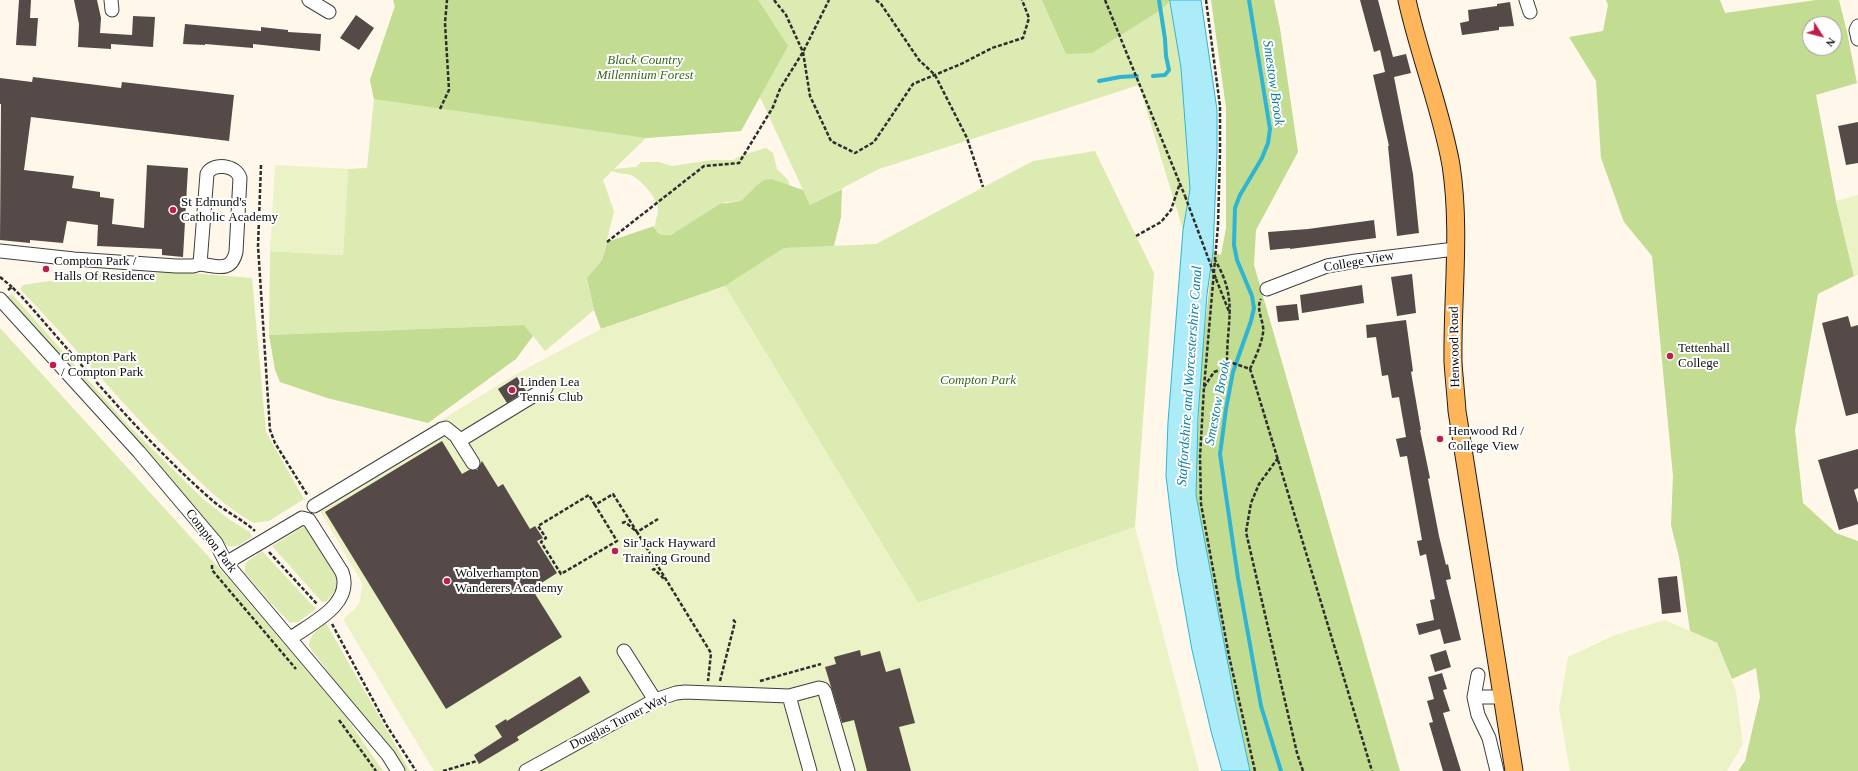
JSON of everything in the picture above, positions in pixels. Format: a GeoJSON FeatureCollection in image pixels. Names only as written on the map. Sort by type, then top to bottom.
{"type":"FeatureCollection","features":[{"type":"Feature","properties":{"kind":"main road","name":"Henwood Road"},"geometry":{"type":"LineString","coordinates":[[1407,0],[1413,27],[1439,114],[1451,164],[1454,194],[1455,249],[1453,363],[1457,411],[1514,771]]}},
{"type":"Feature","properties":{"kind":"street"},"geometry":{"type":"LineString","coordinates":[[309,0],[329,12]]}},
{"type":"Feature","properties":{"kind":"street"},"geometry":{"type":"LineString","coordinates":[[1858,26],[1856,30],[1858,39]]}},
{"type":"Feature","properties":{"kind":"street"},"geometry":{"type":"LineString","coordinates":[[0,251],[152,265],[231,265],[234,260],[240,178],[238,172],[234,169],[214,167],[210,169],[207,174],[200,264]]}},
{"type":"Feature","properties":{"kind":"street","name":"College View"},"geometry":{"type":"LineString","coordinates":[[1267,289],[1327,266],[1455,249]]}},
{"type":"Feature","properties":{"kind":"street","name":"Compton Park"},"geometry":{"type":"LineString","coordinates":[[3,296],[216,543],[226,563],[291,638],[388,755],[398,771]]}},
{"type":"Feature","properties":{"kind":"street"},"geometry":{"type":"LineString","coordinates":[[459,441],[546,388]]}},
{"type":"Feature","properties":{"kind":"street"},"geometry":{"type":"LineString","coordinates":[[314,506],[442,429],[446,428],[451,431],[473,463]]}},
{"type":"Feature","properties":{"kind":"street"},"geometry":{"type":"LineString","coordinates":[[226,563],[302,518],[309,520],[342,572],[344,578],[344,588],[339,602],[291,638]]}},
{"type":"Feature","properties":{"kind":"street"},"geometry":{"type":"LineString","coordinates":[[624,651],[655,700]]}},
{"type":"Feature","properties":{"kind":"street"},"geometry":{"type":"LineString","coordinates":[[1478,675],[1474,697],[1478,716],[1490,738],[1497,771]]}},
{"type":"Feature","properties":{"kind":"street","name":"Douglas Turner Way"},"geometry":{"type":"LineString","coordinates":[[526,771],[655,700],[676,693],[685,692],[789,696],[823,689],[848,771]]}},
{"type":"Feature","properties":{"kind":"street"},"geometry":{"type":"LineString","coordinates":[[789,696],[810,771]]}},
{"type":"Feature","properties":{"kind":"street"},"geometry":{"type":"LineString","coordinates":[[1474,697],[1502,697]]}},
{"type":"Feature","properties":{"kind":"path"},"geometry":{"type":"LineString","coordinates":[[440,109],[449,90],[445,23],[447,0]]}},
{"type":"Feature","properties":{"kind":"path"},"geometry":{"type":"LineString","coordinates":[[774,0],[786,16],[803,52],[810,96],[831,141],[855,153],[874,142],[913,84],[992,48],[1023,38],[1029,18],[1022,0]]}},
{"type":"Feature","properties":{"kind":"path"},"geometry":{"type":"LineString","coordinates":[[607,242],[704,166],[739,163],[773,107],[780,89],[803,52],[829,0]]}},
{"type":"Feature","properties":{"kind":"path"},"geometry":{"type":"LineString","coordinates":[[876,0],[881,4],[919,60],[935,75],[967,138],[983,187]]}},
{"type":"Feature","properties":{"kind":"path"},"geometry":{"type":"LineString","coordinates":[[1106,0],[1180,182],[1230,316]]}},
{"type":"Feature","properties":{"kind":"path"},"geometry":{"type":"LineString","coordinates":[[1206,0],[1220,106],[1219,205],[1204,387],[1200,456],[1201,504],[1230,656],[1255,771]]}},
{"type":"Feature","properties":{"kind":"path"},"geometry":{"type":"LineString","coordinates":[[261,165],[258,246],[270,430],[275,443],[314,506]]}},
{"type":"Feature","properties":{"kind":"path"},"geometry":{"type":"LineString","coordinates":[[1136,236],[1161,222],[1171,210],[1180,182]]}},
{"type":"Feature","properties":{"kind":"path"},"geometry":{"type":"LineString","coordinates":[[1204,387],[1214,372],[1223,369],[1227,361],[1227,334],[1230,316],[1230,296],[1227,283],[1215,259]]}},
{"type":"Feature","properties":{"kind":"path"},"geometry":{"type":"LineString","coordinates":[[0,277],[12,287],[132,422],[213,501],[227,513],[255,530]]}},
{"type":"Feature","properties":{"kind":"path"},"geometry":{"type":"LineString","coordinates":[[3,296],[12,287]]}},
{"type":"Feature","properties":{"kind":"path"},"geometry":{"type":"LineString","coordinates":[[1267,289],[1259,304],[1264,332],[1258,353],[1250,369],[1372,771]]}},
{"type":"Feature","properties":{"kind":"path"},"geometry":{"type":"LineString","coordinates":[[1227,361],[1250,369]]}},
{"type":"Feature","properties":{"kind":"path"},"geometry":{"type":"LineString","coordinates":[[1278,458],[1259,484],[1250,503],[1246,532],[1303,771]]}},
{"type":"Feature","properties":{"kind":"path"},"geometry":{"type":"LineString","coordinates":[[595,505],[613,494],[637,532],[711,653],[708,686]]}},
{"type":"Feature","properties":{"kind":"path"},"geometry":{"type":"LineString","coordinates":[[589,495],[595,505],[617,541],[561,574],[541,542],[546,538],[538,526],[589,495]]}},
{"type":"Feature","properties":{"kind":"path"},"geometry":{"type":"LineString","coordinates":[[637,532],[658,519]]}},
{"type":"Feature","properties":{"kind":"path"},"geometry":{"type":"LineString","coordinates":[[622,523],[625,522],[637,532]]}},
{"type":"Feature","properties":{"kind":"path"},"geometry":{"type":"LineString","coordinates":[[268,550],[320,607]]}},
{"type":"Feature","properties":{"kind":"path"},"geometry":{"type":"LineString","coordinates":[[652,570],[654,569],[668,582]]}},
{"type":"Feature","properties":{"kind":"path"},"geometry":{"type":"LineString","coordinates":[[719,686],[734,622],[732,618]]}},
{"type":"Feature","properties":{"kind":"path"},"geometry":{"type":"LineString","coordinates":[[336,629],[387,726],[416,771]]}},
{"type":"Feature","properties":{"kind":"path"},"geometry":{"type":"LineString","coordinates":[[753,683],[821,664]]}},
{"type":"Feature","properties":{"kind":"path"},"geometry":{"type":"LineString","coordinates":[[443,771],[477,761]]}},
{"type":"Feature","properties":{"kind":"green space"},"geometry":{"type":"Polygon","coordinates":[[[393,0],[1170,0],[1181,68],[1190,189],[1183,230],[1139,85],[879,169],[810,205],[760,97],[741,131],[646,138],[614,169],[636,167],[641,162],[659,162],[672,166],[712,160],[733,160],[742,155],[766,148],[773,153],[777,169],[788,180],[790,186],[756,186],[741,201],[726,202],[671,235],[665,236],[656,231],[655,225],[658,209],[655,199],[648,189],[631,175],[612,171],[603,180],[614,211],[602,260],[587,278],[594,310],[545,351],[524,325],[269,335],[270,251],[343,255],[348,169],[367,168],[374,99],[370,80],[395,6],[393,0]]]}},
{"type":"Feature","properties":{"kind":"green space","name":"Black Country Millennium Forest"},"geometry":{"type":"Polygon","coordinates":[[[393,0],[758,0],[788,46],[741,131],[646,138],[374,99],[370,80],[395,6],[393,0]]]}},
{"type":"Feature","properties":{"kind":"green space"},"geometry":{"type":"Polygon","coordinates":[[[1042,0],[1170,0],[1162,9],[1092,53],[1066,54],[1042,0]]]}},
{"type":"Feature","properties":{"kind":"green space"},"geometry":{"type":"Polygon","coordinates":[[[1211,0],[1274,0],[1280,28],[1298,152],[1256,230],[1254,265],[1400,771],[1250,771],[1236,706],[1196,495],[1196,464],[1202,355],[1213,252],[1221,255],[1226,228],[1226,108],[1211,0]]]}},
{"type":"Feature","properties":{"kind":"green space"},"geometry":{"type":"Polygon","coordinates":[[[1606,0],[1720,0],[1725,13],[1816,0],[1839,0],[1857,83],[1816,95],[1836,201],[1854,276],[1818,294],[1795,430],[1803,503],[1836,533],[1858,541],[1858,771],[1738,771],[1745,761],[1760,697],[1756,668],[1732,679],[1717,643],[1690,631],[1679,557],[1671,525],[1673,476],[1652,256],[1624,222],[1601,158],[1596,81],[1569,37],[1603,31],[1608,5],[1606,0]]]}},
{"type":"Feature","properties":{"kind":"green space","name":"Compton Park"},"geometry":{"type":"Polygon","coordinates":[[[1095,151],[1154,273],[1135,527],[918,603],[725,286],[784,248],[876,244],[1033,161],[1095,151]]]}},
{"type":"Feature","properties":{"kind":"green space"},"geometry":{"type":"Polygon","coordinates":[[[275,165],[348,169],[343,255],[270,251],[275,165]]]}},
{"type":"Feature","properties":{"kind":"green space"},"geometry":{"type":"Polygon","coordinates":[[[771,179],[803,190],[810,205],[842,189],[841,217],[834,246],[784,248],[725,286],[601,329],[594,310],[587,278],[602,260],[607,242],[654,226],[661,234],[671,235],[720,204],[741,201],[764,180],[771,179]]]}},
{"type":"Feature","properties":{"kind":"green space"},"geometry":{"type":"Polygon","coordinates":[[[1858,195],[1858,275],[1854,276],[1836,201],[1858,195]]]}},
{"type":"Feature","properties":{"kind":"green space"},"geometry":{"type":"Polygon","coordinates":[[[179,272],[252,278],[266,432],[304,499],[269,521],[254,523],[233,510],[204,486],[137,418],[20,289],[23,285],[102,273],[179,272]]]}},
{"type":"Feature","properties":{"kind":"green space","name":"Sir Jack Hayward Training Ground"},"geometry":{"type":"Polygon","coordinates":[[[725,286],[918,603],[1135,527],[1199,771],[434,771],[343,619],[355,609],[360,601],[362,583],[319,509],[359,485],[353,474],[518,373],[601,329],[725,286]]]}},
{"type":"Feature","properties":{"kind":"green space"},"geometry":{"type":"Polygon","coordinates":[[[12,294],[128,425],[203,499],[230,520],[250,532],[252,537],[240,545],[231,547],[215,539],[5,300],[12,294]]]}},
{"type":"Feature","properties":{"kind":"green space"},"geometry":{"type":"Polygon","coordinates":[[[524,325],[533,336],[516,359],[428,423],[327,398],[280,382],[275,370],[269,335],[524,325]]]}},
{"type":"Feature","properties":{"kind":"green space"},"geometry":{"type":"Polygon","coordinates":[[[0,328],[229,579],[346,717],[383,771],[0,771],[0,328]]]}},
{"type":"Feature","properties":{"kind":"green space"},"geometry":{"type":"Polygon","coordinates":[[[303,527],[308,529],[332,569],[336,580],[335,591],[325,602],[322,602],[272,546],[303,527]]]}},
{"type":"Feature","properties":{"kind":"green space"},"geometry":{"type":"Polygon","coordinates":[[[262,551],[316,609],[298,622],[290,623],[245,573],[245,565],[248,561],[262,551]]]}},
{"type":"Feature","properties":{"kind":"green space"},"geometry":{"type":"Polygon","coordinates":[[[1665,620],[1717,643],[1736,691],[1743,744],[1727,771],[1570,771],[1559,709],[1568,657],[1615,635],[1665,620]]]}},
{"type":"Feature","properties":{"kind":"green space"},"geometry":{"type":"Polygon","coordinates":[[[326,623],[410,771],[401,771],[309,646],[312,635],[326,623]]]}},
{"type":"Feature","properties":{"kind":"water","name":"Staffordshire and Worcestershire Canal"},"geometry":{"type":"Polygon","coordinates":[[[1170,0],[1201,0],[1217,110],[1213,252],[1207,294],[1198,417],[1196,495],[1236,706],[1250,771],[1222,771],[1192,650],[1177,566],[1166,476],[1168,422],[1183,230],[1190,189],[1181,68],[1170,0]]]}},
{"type":"Feature","properties":{"kind":"building"},"geometry":{"type":"Polygon","coordinates":[[[19,0],[31,0],[30,18],[38,18],[36,46],[16,45],[19,0]]]}},
{"type":"Feature","properties":{"kind":"building"},"geometry":{"type":"Polygon","coordinates":[[[74,0],[97,0],[101,18],[100,33],[132,35],[133,16],[155,17],[153,47],[111,44],[111,49],[78,47],[79,24],[74,0]]]}},
{"type":"Feature","properties":{"kind":"building"},"geometry":{"type":"Polygon","coordinates":[[[1360,0],[1378,0],[1393,57],[1406,54],[1411,73],[1394,77],[1413,174],[1419,233],[1397,236],[1389,146],[1373,75],[1385,72],[1380,50],[1374,52],[1360,0]]]}},
{"type":"Feature","properties":{"kind":"building"},"geometry":{"type":"Polygon","coordinates":[[[1510,2],[1514,26],[1499,27],[1499,30],[1462,35],[1460,23],[1469,21],[1468,10],[1497,6],[1497,4],[1510,2]]]}},
{"type":"Feature","properties":{"kind":"building"},"geometry":{"type":"Polygon","coordinates":[[[356,15],[374,28],[359,50],[340,38],[356,15]]]}},
{"type":"Feature","properties":{"kind":"building"},"geometry":{"type":"Polygon","coordinates":[[[185,24],[261,31],[261,27],[288,30],[288,32],[321,34],[320,51],[253,44],[253,48],[205,44],[183,44],[185,24]]]}},
{"type":"Feature","properties":{"kind":"building"},"geometry":{"type":"Polygon","coordinates":[[[33,77],[121,88],[122,82],[234,95],[229,141],[31,117],[24,170],[74,176],[72,188],[100,192],[100,197],[114,199],[112,224],[144,228],[147,165],[188,168],[183,257],[162,255],[162,249],[97,246],[98,225],[67,221],[63,243],[30,240],[30,243],[0,240],[0,78],[32,82],[33,77]]]}},
{"type":"Feature","properties":{"kind":"building"},"geometry":{"type":"Polygon","coordinates":[[[1858,122],[1858,163],[1846,165],[1838,126],[1858,122]]]}},
{"type":"Feature","properties":{"kind":"building"},"geometry":{"type":"Polygon","coordinates":[[[1374,220],[1376,238],[1290,249],[1270,250],[1268,232],[1308,229],[1374,220]]]}},
{"type":"Feature","properties":{"kind":"building"},"geometry":{"type":"Polygon","coordinates":[[[1412,274],[1416,313],[1397,316],[1391,277],[1412,274]]]}},
{"type":"Feature","properties":{"kind":"building"},"geometry":{"type":"Polygon","coordinates":[[[1362,285],[1364,303],[1302,313],[1300,295],[1362,285]]]}},
{"type":"Feature","properties":{"kind":"building"},"geometry":{"type":"Polygon","coordinates":[[[1297,304],[1299,320],[1278,322],[1276,306],[1297,304]]]}},
{"type":"Feature","properties":{"kind":"building"},"geometry":{"type":"Polygon","coordinates":[[[1848,316],[1851,327],[1858,325],[1858,413],[1846,416],[1822,323],[1848,316]]]}},
{"type":"Feature","properties":{"kind":"building"},"geometry":{"type":"Polygon","coordinates":[[[1406,320],[1413,371],[1411,372],[1420,430],[1430,478],[1428,479],[1439,536],[1451,579],[1446,580],[1461,640],[1444,644],[1440,629],[1419,635],[1416,624],[1434,620],[1430,600],[1435,599],[1426,554],[1420,556],[1417,541],[1422,540],[1407,456],[1400,457],[1396,439],[1406,437],[1399,397],[1392,398],[1388,375],[1382,376],[1376,337],[1367,338],[1366,325],[1406,320]]]}},
{"type":"Feature","properties":{"kind":"building","name":"Linden Lea Tennis Club"},"geometry":{"type":"Polygon","coordinates":[[[517,377],[526,391],[507,403],[498,389],[517,377]]]}},
{"type":"Feature","properties":{"kind":"building","name":"Wolverhampton Wanderers Academy"},"geometry":{"type":"Polygon","coordinates":[[[442,441],[462,474],[469,470],[477,470],[482,461],[498,487],[503,484],[530,529],[535,526],[543,538],[537,541],[557,573],[532,589],[562,637],[446,709],[325,512],[442,441]]]}},
{"type":"Feature","properties":{"kind":"building"},"geometry":{"type":"Polygon","coordinates":[[[1858,449],[1858,488],[1854,490],[1858,503],[1858,524],[1839,530],[1818,460],[1858,449]]]}},
{"type":"Feature","properties":{"kind":"building"},"geometry":{"type":"Polygon","coordinates":[[[1677,576],[1681,612],[1662,614],[1658,578],[1677,576]]]}},
{"type":"Feature","properties":{"kind":"building"},"geometry":{"type":"Polygon","coordinates":[[[860,650],[861,656],[880,651],[886,672],[900,668],[915,723],[899,727],[911,771],[867,771],[854,720],[842,723],[825,667],[836,664],[834,657],[860,650]]]}},
{"type":"Feature","properties":{"kind":"building"},"geometry":{"type":"Polygon","coordinates":[[[1446,650],[1451,667],[1435,672],[1430,655],[1446,650]]]}},
{"type":"Feature","properties":{"kind":"building"},"geometry":{"type":"Polygon","coordinates":[[[1442,673],[1447,689],[1443,690],[1450,711],[1443,713],[1461,771],[1443,771],[1429,723],[1433,722],[1427,701],[1434,699],[1428,677],[1442,673]]]}},
{"type":"Feature","properties":{"kind":"building"},"geometry":{"type":"Polygon","coordinates":[[[580,676],[590,692],[517,737],[519,740],[479,764],[474,755],[502,737],[495,726],[506,719],[507,721],[580,676]]]}},
{"type":"Feature","properties":{"kind":"waterway"},"geometry":{"type":"LineString","coordinates":[[1153,76],[1165,75],[1169,70],[1159,0]]}},
{"type":"Feature","properties":{"kind":"waterway","name":"Smestow Brook"},"geometry":{"type":"LineString","coordinates":[[1249,0],[1270,129],[1268,143],[1262,158],[1240,195],[1235,208],[1234,245],[1237,260],[1252,296],[1254,308],[1251,321],[1233,372],[1220,454],[1238,578],[1261,706],[1281,771]]}},
{"type":"Feature","properties":{"kind":"waterway"},"geometry":{"type":"LineString","coordinates":[[1099,81],[1120,77],[1137,76]]}},
{"type":"Feature","properties":{"kind":"place","name":"St Edmund's Catholic Academy"},"geometry":{"type":"Point","coordinates":[173,210]}},
{"type":"Feature","properties":{"kind":"place","name":"Compton Park / Halls Of Residence"},"geometry":{"type":"Point","coordinates":[46,269]}},
{"type":"Feature","properties":{"kind":"place","name":"Tettenhall College"},"geometry":{"type":"Point","coordinates":[1670,356]}},
{"type":"Feature","properties":{"kind":"place","name":"Compton Park / Compton Park"},"geometry":{"type":"Point","coordinates":[53,365]}},
{"type":"Feature","properties":{"kind":"place","name":"Linden Lea Tennis Club"},"geometry":{"type":"Point","coordinates":[512,390]}},
{"type":"Feature","properties":{"kind":"place","name":"Henwood Rd / College View"},"geometry":{"type":"Point","coordinates":[1440,439]}},
{"type":"Feature","properties":{"kind":"place","name":"Sir Jack Hayward Training Ground"},"geometry":{"type":"Point","coordinates":[615,551]}},
{"type":"Feature","properties":{"kind":"place","name":"Wolverhampton Wanderers Academy"},"geometry":{"type":"Point","coordinates":[447,581]}}]}
